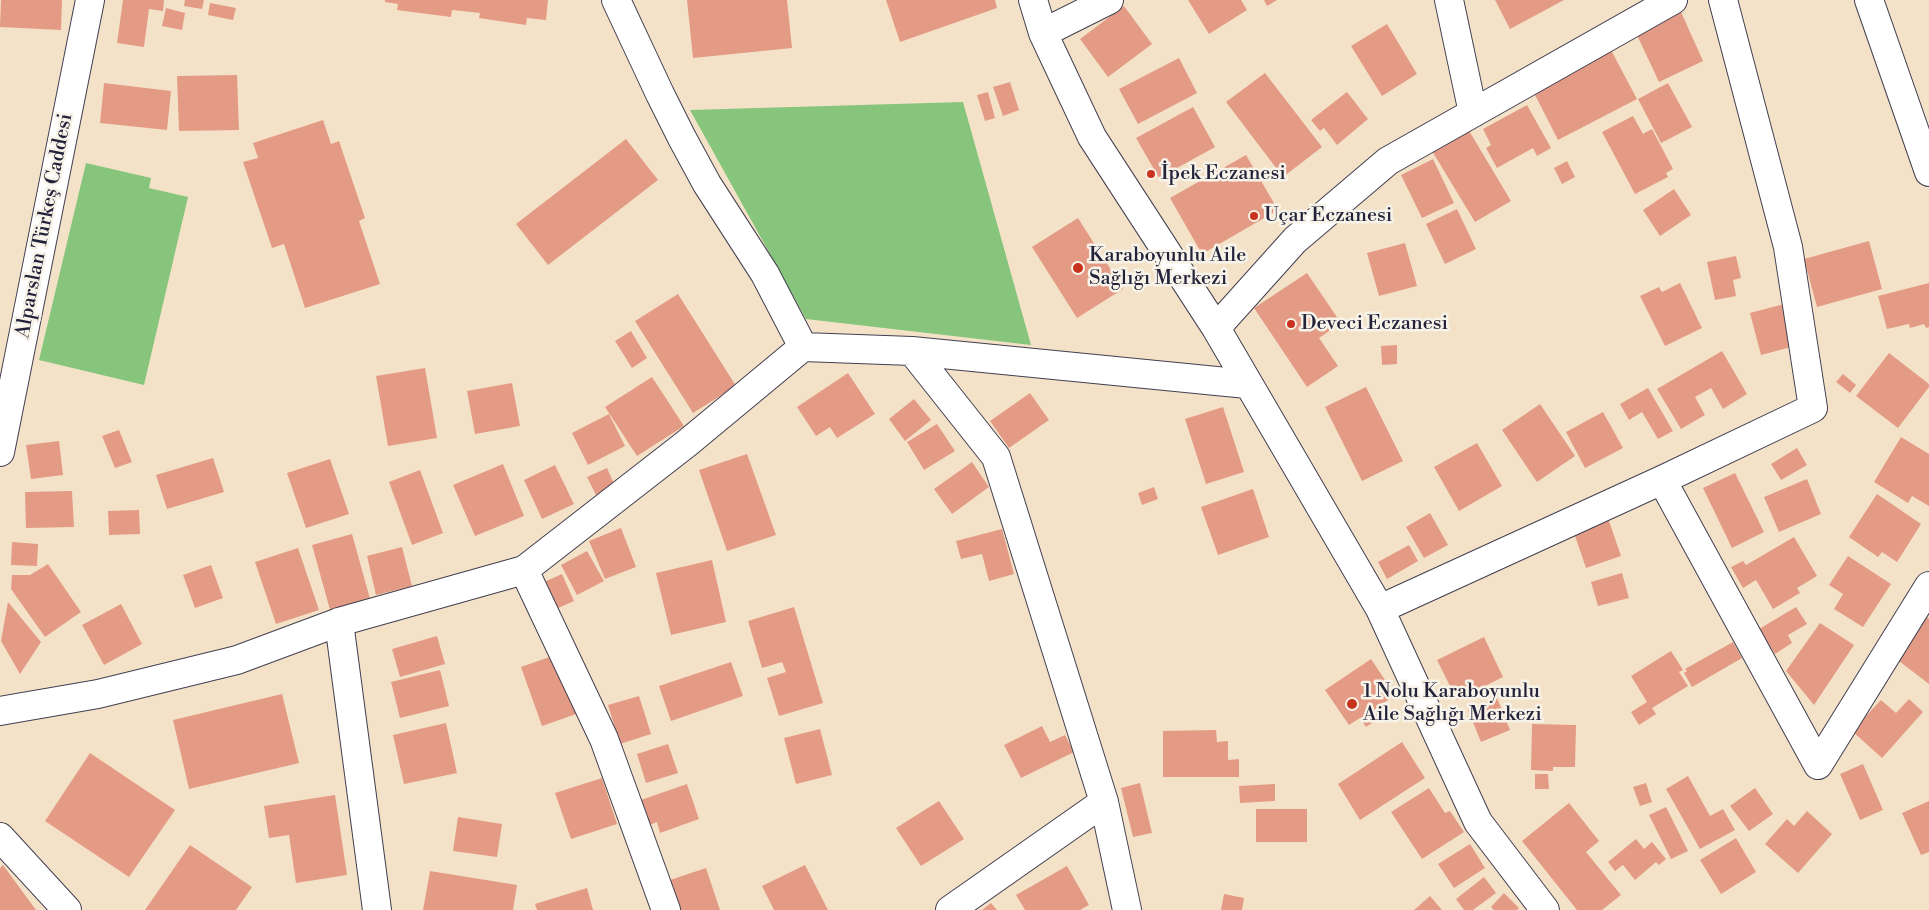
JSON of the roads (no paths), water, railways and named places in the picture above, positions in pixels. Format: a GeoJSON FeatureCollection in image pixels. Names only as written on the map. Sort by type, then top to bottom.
{"type":"FeatureCollection","features":[{"type":"Feature","properties":{"kind":"street","name":"Alparslan Türkeş Caddesi"},"geometry":{"type":"LineString","coordinates":[[0,452],[90,0]]}},
{"type":"Feature","properties":{"kind":"street"},"geometry":{"type":"LineString","coordinates":[[616,0],[686,146],[707,184],[765,274],[803,347]]}},
{"type":"Feature","properties":{"kind":"street"},"geometry":{"type":"LineString","coordinates":[[1033,0],[1043,33],[1092,137],[1216,328],[1380,609],[1478,822],[1546,910]]}},
{"type":"Feature","properties":{"kind":"street"},"geometry":{"type":"LineString","coordinates":[[1043,33],[1109,0]]}},
{"type":"Feature","properties":{"kind":"street"},"geometry":{"type":"LineString","coordinates":[[1449,0],[1473,113]]}},
{"type":"Feature","properties":{"kind":"street"},"geometry":{"type":"LineString","coordinates":[[1216,328],[1295,240],[1388,161],[1673,0]]}},
{"type":"Feature","properties":{"kind":"street"},"geometry":{"type":"LineString","coordinates":[[1380,609],[1662,480],[1813,408],[1788,246],[1723,0]]}},
{"type":"Feature","properties":{"kind":"street"},"geometry":{"type":"LineString","coordinates":[[1869,0],[1929,172]]}},
{"type":"Feature","properties":{"kind":"street"},"geometry":{"type":"LineString","coordinates":[[0,711],[98,694],[236,660],[339,622],[524,570],[686,444],[803,347],[912,351],[1247,384]]}},
{"type":"Feature","properties":{"kind":"street"},"geometry":{"type":"LineString","coordinates":[[912,351],[996,457],[1104,802],[1127,910]]}},
{"type":"Feature","properties":{"kind":"street"},"geometry":{"type":"LineString","coordinates":[[1662,480],[1818,765],[1929,586]]}},
{"type":"Feature","properties":{"kind":"street"},"geometry":{"type":"LineString","coordinates":[[524,570],[604,739],[666,910]]}},
{"type":"Feature","properties":{"kind":"street"},"geometry":{"type":"LineString","coordinates":[[339,622],[377,910]]}},
{"type":"Feature","properties":{"kind":"street"},"geometry":{"type":"LineString","coordinates":[[950,910],[1104,802]]}},
{"type":"Feature","properties":{"kind":"street"},"geometry":{"type":"LineString","coordinates":[[0,837],[67,910]]}},
{"type":"Feature","properties":{"kind":"place","name":"İpek Eczanesi"},"geometry":{"type":"Point","coordinates":[1151,174]}},
{"type":"Feature","properties":{"kind":"place","name":"Uçar Eczanesi"},"geometry":{"type":"Point","coordinates":[1254,216]}},
{"type":"Feature","properties":{"kind":"place","name":"Karaboyunlu Aile Sağlığı Merkezi"},"geometry":{"type":"Point","coordinates":[1078,268]}},
{"type":"Feature","properties":{"kind":"place","name":"Deveci Eczanesi"},"geometry":{"type":"Point","coordinates":[1291,324]}},
{"type":"Feature","properties":{"kind":"place","name":"1 Nolu Karaboyunlu Aile Sağlığı Merkezi"},"geometry":{"type":"Point","coordinates":[1352,704]}}]}
